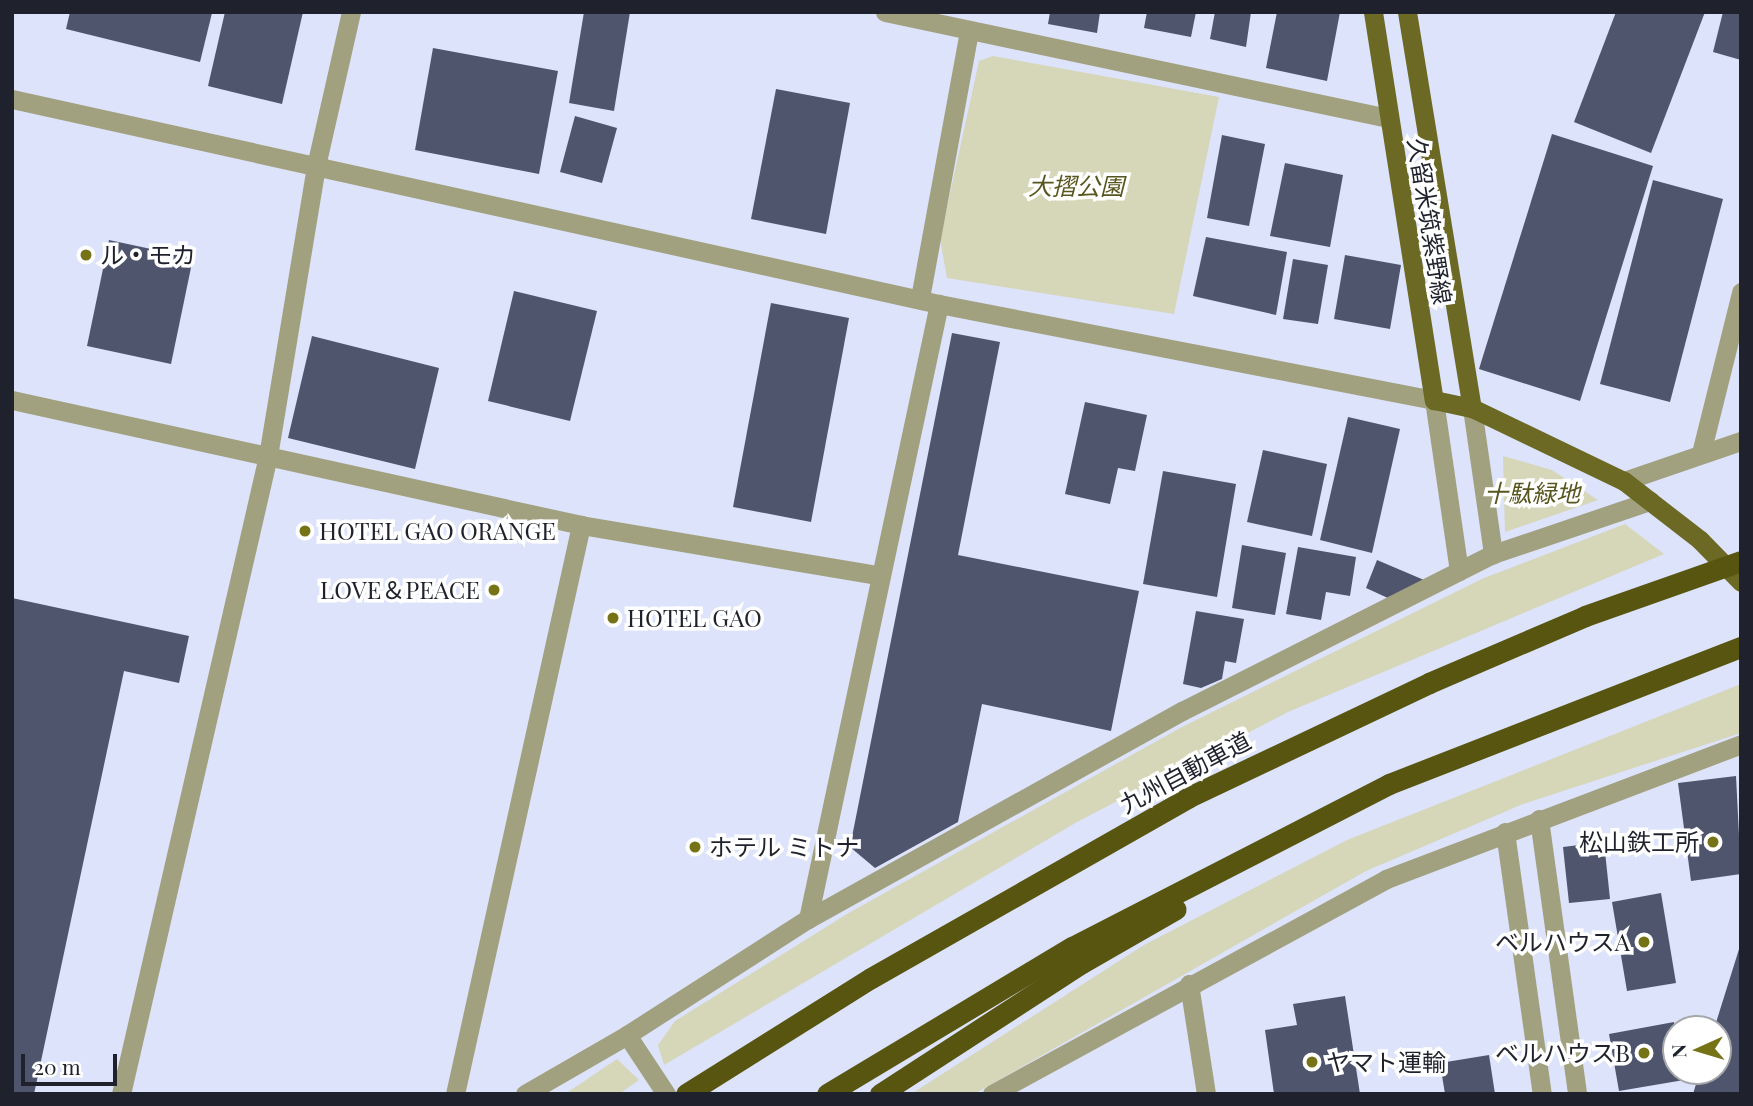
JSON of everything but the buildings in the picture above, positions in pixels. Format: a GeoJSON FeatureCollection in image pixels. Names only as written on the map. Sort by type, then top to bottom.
{"type":"FeatureCollection","features":[{"type":"Feature","properties":{"kind":"highway","name":"九州自動車道"},"geometry":{"type":"LineString","coordinates":[[686,1094],[871,978],[1189,797],[1429,682],[1586,616],[1741,561]]}},
{"type":"Feature","properties":{"kind":"highway"},"geometry":{"type":"LineString","coordinates":[[827,1094],[1072,947],[1389,784],[1460,754],[1741,648]]}},
{"type":"Feature","properties":{"kind":"highway"},"geometry":{"type":"LineString","coordinates":[[880,1094],[1082,963],[1389,784]]}},
{"type":"Feature","properties":{"kind":"main road","name":"久留米筑紫野線"},"geometry":{"type":"LineString","coordinates":[[1373,12],[1434,400]]}},
{"type":"Feature","properties":{"kind":"main road","name":"久留米筑紫野線"},"geometry":{"type":"LineString","coordinates":[[1407,12],[1472,408]]}},
{"type":"Feature","properties":{"kind":"main road"},"geometry":{"type":"LineString","coordinates":[[1434,400],[1472,408],[1624,481],[1700,540],[1741,582]]}},
{"type":"Feature","properties":{"kind":"street"},"geometry":{"type":"LineString","coordinates":[[121,1094],[268,456],[316,166],[351,12]]}},
{"type":"Feature","properties":{"kind":"street"},"geometry":{"type":"LineString","coordinates":[[885,12],[1388,118]]}},
{"type":"Feature","properties":{"kind":"street"},"geometry":{"type":"LineString","coordinates":[[920,298],[969,31]]}},
{"type":"Feature","properties":{"kind":"street"},"geometry":{"type":"LineString","coordinates":[[12,99],[939,304],[1434,400],[1459,571]]}},
{"type":"Feature","properties":{"kind":"street"},"geometry":{"type":"LineString","coordinates":[[1701,453],[1741,292]]}},
{"type":"Feature","properties":{"kind":"street"},"geometry":{"type":"LineString","coordinates":[[808,919],[939,304]]}},
{"type":"Feature","properties":{"kind":"street"},"geometry":{"type":"LineString","coordinates":[[12,400],[581,525],[881,576]]}},
{"type":"Feature","properties":{"kind":"street"},"geometry":{"type":"LineString","coordinates":[[1472,408],[1493,554]]}},
{"type":"Feature","properties":{"kind":"street"},"geometry":{"type":"LineString","coordinates":[[1624,481],[1741,441]]}},
{"type":"Feature","properties":{"kind":"street"},"geometry":{"type":"LineString","coordinates":[[525,1094],[627,1035],[808,919],[1182,711],[1493,554],[1650,501]]}},
{"type":"Feature","properties":{"kind":"street"},"geometry":{"type":"LineString","coordinates":[[455,1094],[581,525]]}},
{"type":"Feature","properties":{"kind":"street"},"geometry":{"type":"LineString","coordinates":[[992,1094],[1189,984],[1386,879],[1741,744]]}},
{"type":"Feature","properties":{"kind":"street"},"geometry":{"type":"LineString","coordinates":[[1539,819],[1577,1094]]}},
{"type":"Feature","properties":{"kind":"street"},"geometry":{"type":"LineString","coordinates":[[1505,832],[1542,1094]]}},
{"type":"Feature","properties":{"kind":"street"},"geometry":{"type":"LineString","coordinates":[[1189,984],[1206,1094]]}},
{"type":"Feature","properties":{"kind":"street"},"geometry":{"type":"LineString","coordinates":[[627,1035],[666,1094]]}},
{"type":"Feature","properties":{"kind":"green space","name":"大摺公園"},"geometry":{"type":"Polygon","coordinates":[[[993,56],[1219,97],[1174,314],[947,278],[940,239],[979,61],[993,56]]]}},
{"type":"Feature","properties":{"kind":"green space","name":"十駄緑地"},"geometry":{"type":"Polygon","coordinates":[[[1503,456],[1552,470],[1598,500],[1505,532],[1503,456]]]}},
{"type":"Feature","properties":{"kind":"green space"},"geometry":{"type":"Polygon","coordinates":[[[1625,524],[1664,554],[1288,712],[1077,822],[664,1065],[658,1045],[675,1021],[847,914],[1182,727],[1484,578],[1625,524]]]}},
{"type":"Feature","properties":{"kind":"green space"},"geometry":{"type":"Polygon","coordinates":[[[1741,684],[1741,733],[1523,804],[1366,871],[974,1094],[911,1094],[1144,945],[1347,840],[1741,684]]]}},
{"type":"Feature","properties":{"kind":"green space"},"geometry":{"type":"Polygon","coordinates":[[[617,1059],[639,1080],[619,1094],[565,1094],[617,1059]]]}},
{"type":"Feature","properties":{"kind":"place","name":"ル・モカ"},"geometry":{"type":"Point","coordinates":[86,255]}},
{"type":"Feature","properties":{"kind":"place","name":"HOTEL GAO ORANGE"},"geometry":{"type":"Point","coordinates":[305,531]}},
{"type":"Feature","properties":{"kind":"place","name":"LOVE＆PEACE"},"geometry":{"type":"Point","coordinates":[494,590]}},
{"type":"Feature","properties":{"kind":"place","name":"HOTEL GAO"},"geometry":{"type":"Point","coordinates":[613,618]}},
{"type":"Feature","properties":{"kind":"place","name":"松山鉄工所"},"geometry":{"type":"Point","coordinates":[1713,842]}},
{"type":"Feature","properties":{"kind":"place","name":"ホテル ミトナ"},"geometry":{"type":"Point","coordinates":[695,847]}},
{"type":"Feature","properties":{"kind":"place","name":"ベルハウスA"},"geometry":{"type":"Point","coordinates":[1644,942]}},
{"type":"Feature","properties":{"kind":"place","name":"ベルハウスB"},"geometry":{"type":"Point","coordinates":[1644,1053]}},
{"type":"Feature","properties":{"kind":"place","name":"ヤマト運輸"},"geometry":{"type":"Point","coordinates":[1312,1062]}}]}
